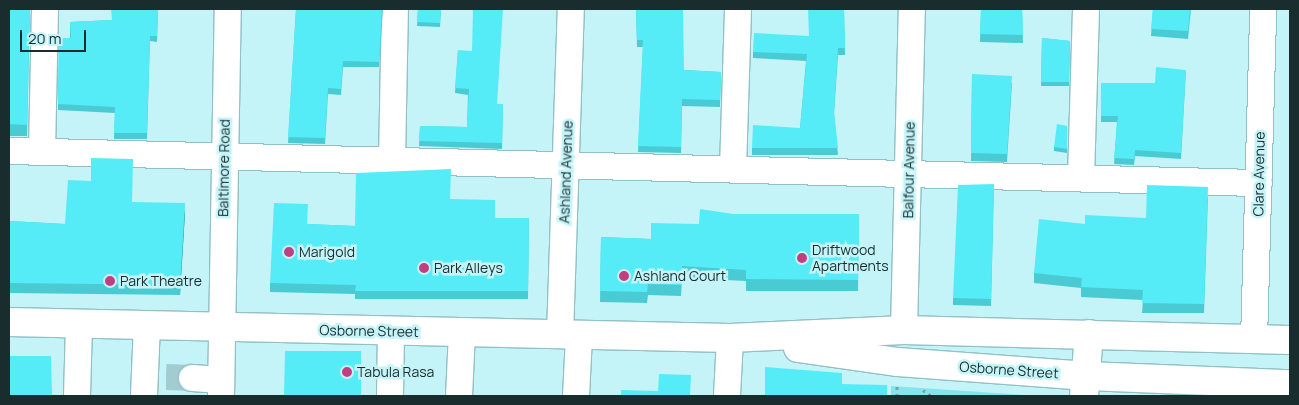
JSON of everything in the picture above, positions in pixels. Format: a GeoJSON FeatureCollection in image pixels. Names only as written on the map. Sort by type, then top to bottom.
{"type":"FeatureCollection","features":[{"type":"Feature","properties":{"kind":"main road","name":"Osborne Street"},"geometry":{"type":"LineString","coordinates":[[9,322],[569,336],[730,338],[904,330],[1290,340]]}},
{"type":"Feature","properties":{"kind":"main road"},"geometry":{"type":"LineString","coordinates":[[1086,386],[1089,334]]}},
{"type":"Feature","properties":{"kind":"main road"},"geometry":{"type":"LineString","coordinates":[[1114,387],[1117,335]]}},
{"type":"Feature","properties":{"kind":"main road","name":"Osborne Street"},"geometry":{"type":"LineString","coordinates":[[730,338],[1086,386],[1290,384]]}},
{"type":"Feature","properties":{"kind":"main road"},"geometry":{"type":"LineString","coordinates":[[1207,396],[1244,383]]}},
{"type":"Feature","properties":{"kind":"street"},"geometry":{"type":"LineString","coordinates":[[42,152],[45,9]]}},
{"type":"Feature","properties":{"kind":"street","name":"Baltimore Road"},"geometry":{"type":"LineString","coordinates":[[221,388],[220,327],[228,9]]}},
{"type":"Feature","properties":{"kind":"street"},"geometry":{"type":"LineString","coordinates":[[392,161],[395,9]]}},
{"type":"Feature","properties":{"kind":"street","name":"Ashland Avenue"},"geometry":{"type":"LineString","coordinates":[[572,9],[567,164],[569,336],[576,396]]}},
{"type":"Feature","properties":{"kind":"street"},"geometry":{"type":"LineString","coordinates":[[733,169],[738,9]]}},
{"type":"Feature","properties":{"kind":"street","name":"Balfour Avenue"},"geometry":{"type":"LineString","coordinates":[[904,330],[912,9]]}},
{"type":"Feature","properties":{"kind":"street"},"geometry":{"type":"LineString","coordinates":[[1081,178],[1086,9]]}},
{"type":"Feature","properties":{"kind":"street","name":"Clare Avenue"},"geometry":{"type":"LineString","coordinates":[[1254,340],[1262,9]]}},
{"type":"Feature","properties":{"kind":"street"},"geometry":{"type":"LineString","coordinates":[[9,151],[1259,183]]}},
{"type":"Feature","properties":{"kind":"street"},"geometry":{"type":"LineString","coordinates":[[77,396],[78,324]]}},
{"type":"Feature","properties":{"kind":"street"},"geometry":{"type":"LineString","coordinates":[[147,325],[151,383]]}},
{"type":"Feature","properties":{"kind":"street"},"geometry":{"type":"LineString","coordinates":[[390,396],[391,331]]}},
{"type":"Feature","properties":{"kind":"street"},"geometry":{"type":"LineString","coordinates":[[459,396],[462,333]]}},
{"type":"Feature","properties":{"kind":"street"},"geometry":{"type":"LineString","coordinates":[[728,396],[730,338]]}},
{"type":"Feature","properties":{"kind":"street"},"geometry":{"type":"LineString","coordinates":[[192,378],[221,388]]}},
{"type":"Feature","properties":{"kind":"shaded area"},"geometry":{"type":"Polygon","coordinates":[[[891,386],[1040,396],[891,396],[891,386]]]}},
{"type":"Feature","properties":{"kind":"building"},"geometry":{"type":"Polygon","coordinates":[[[9,9],[30,9],[27,125],[9,124],[9,9]]]}},
{"type":"Feature","properties":{"kind":"building"},"geometry":{"type":"Polygon","coordinates":[[[111,9],[158,9],[157,36],[150,36],[147,133],[114,133],[115,107],[58,104],[59,38],[71,38],[70,22],[112,20],[111,9]]]}},
{"type":"Feature","properties":{"kind":"building"},"geometry":{"type":"Polygon","coordinates":[[[296,9],[382,9],[379,62],[343,61],[341,89],[328,88],[325,138],[288,137],[296,9]]]}},
{"type":"Feature","properties":{"kind":"building"},"geometry":{"type":"Polygon","coordinates":[[[418,9],[441,9],[440,23],[417,22],[418,9]]]}},
{"type":"Feature","properties":{"kind":"building"},"geometry":{"type":"Polygon","coordinates":[[[473,9],[503,9],[497,104],[503,104],[502,143],[419,141],[420,126],[467,127],[469,89],[455,88],[458,50],[472,51],[473,9]]]}},
{"type":"Feature","properties":{"kind":"building"},"geometry":{"type":"Polygon","coordinates":[[[636,9],[683,9],[684,70],[721,72],[720,100],[682,99],[681,147],[638,146],[643,40],[637,40],[636,9]]]}},
{"type":"Feature","properties":{"kind":"building"},"geometry":{"type":"Polygon","coordinates":[[[808,9],[844,9],[845,48],[838,48],[834,111],[838,148],[752,148],[753,125],[800,128],[807,54],[753,52],[754,33],[809,36],[808,9]]]}},
{"type":"Feature","properties":{"kind":"building"},"geometry":{"type":"Polygon","coordinates":[[[981,9],[1022,9],[1023,35],[980,34],[981,9]]]}},
{"type":"Feature","properties":{"kind":"building"},"geometry":{"type":"Polygon","coordinates":[[[1153,9],[1190,9],[1188,31],[1151,29],[1153,9]]]}},
{"type":"Feature","properties":{"kind":"building"},"geometry":{"type":"Polygon","coordinates":[[[1042,38],[1070,41],[1069,82],[1041,82],[1042,38]]]}},
{"type":"Feature","properties":{"kind":"building"},"geometry":{"type":"Polygon","coordinates":[[[1156,67],[1186,70],[1181,153],[1135,150],[1134,159],[1114,158],[1118,116],[1101,116],[1101,83],[1155,83],[1156,67]]]}},
{"type":"Feature","properties":{"kind":"building"},"geometry":{"type":"Polygon","coordinates":[[[972,74],[1012,76],[1007,154],[971,153],[972,74]]]}},
{"type":"Feature","properties":{"kind":"building"},"geometry":{"type":"Polygon","coordinates":[[[1057,124],[1067,126],[1067,149],[1054,147],[1057,124]]]}},
{"type":"Feature","properties":{"kind":"building"},"geometry":{"type":"Polygon","coordinates":[[[91,158],[133,159],[132,202],[185,203],[180,285],[9,283],[9,221],[65,224],[68,180],[91,181],[91,158]]]}},
{"type":"Feature","properties":{"kind":"building"},"geometry":{"type":"Polygon","coordinates":[[[451,169],[450,199],[495,200],[495,218],[529,218],[528,291],[355,291],[356,285],[270,283],[274,203],[308,204],[307,224],[355,226],[356,173],[451,169]]]}},
{"type":"Feature","properties":{"kind":"building"},"geometry":{"type":"Polygon","coordinates":[[[994,184],[991,299],[953,298],[958,185],[994,184]]]}},
{"type":"Feature","properties":{"kind":"building"},"geometry":{"type":"Polygon","coordinates":[[[1147,185],[1208,187],[1204,304],[1142,303],[1143,290],[1081,287],[1082,278],[1034,273],[1039,219],[1085,224],[1085,215],[1146,218],[1147,185]]]}},
{"type":"Feature","properties":{"kind":"building"},"geometry":{"type":"Polygon","coordinates":[[[700,209],[733,214],[859,214],[858,280],[746,279],[746,270],[682,266],[681,285],[648,284],[647,292],[600,291],[601,237],[651,239],[651,223],[699,224],[700,209]]]}},
{"type":"Feature","properties":{"kind":"building"},"geometry":{"type":"Polygon","coordinates":[[[285,351],[361,351],[361,396],[284,396],[285,351]]]}},
{"type":"Feature","properties":{"kind":"building"},"geometry":{"type":"Polygon","coordinates":[[[9,356],[51,356],[52,396],[9,396],[9,356]]]}},
{"type":"Feature","properties":{"kind":"building"},"geometry":{"type":"Polygon","coordinates":[[[765,367],[842,373],[842,384],[887,385],[887,396],[765,396],[765,367]]]}},
{"type":"Feature","properties":{"kind":"building"},"geometry":{"type":"Polygon","coordinates":[[[659,374],[691,375],[690,396],[621,396],[621,390],[658,391],[659,374]]]}},
{"type":"Feature","properties":{"kind":"tunnel"},"geometry":{"type":"LineString","coordinates":[[166,377],[192,378]]}},
{"type":"Feature","properties":{"kind":"place","name":"Marigold"},"geometry":{"type":"Point","coordinates":[289,252]}},
{"type":"Feature","properties":{"kind":"place","name":"Driftwood Apartments"},"geometry":{"type":"Point","coordinates":[802,258]}},
{"type":"Feature","properties":{"kind":"place","name":"Park Alleys"},"geometry":{"type":"Point","coordinates":[424,268]}},
{"type":"Feature","properties":{"kind":"place","name":"Ashland Court"},"geometry":{"type":"Point","coordinates":[624,276]}},
{"type":"Feature","properties":{"kind":"place","name":"Park Theatre"},"geometry":{"type":"Point","coordinates":[110,281]}},
{"type":"Feature","properties":{"kind":"place","name":"Tabula Rasa"},"geometry":{"type":"Point","coordinates":[347,372]}}]}
